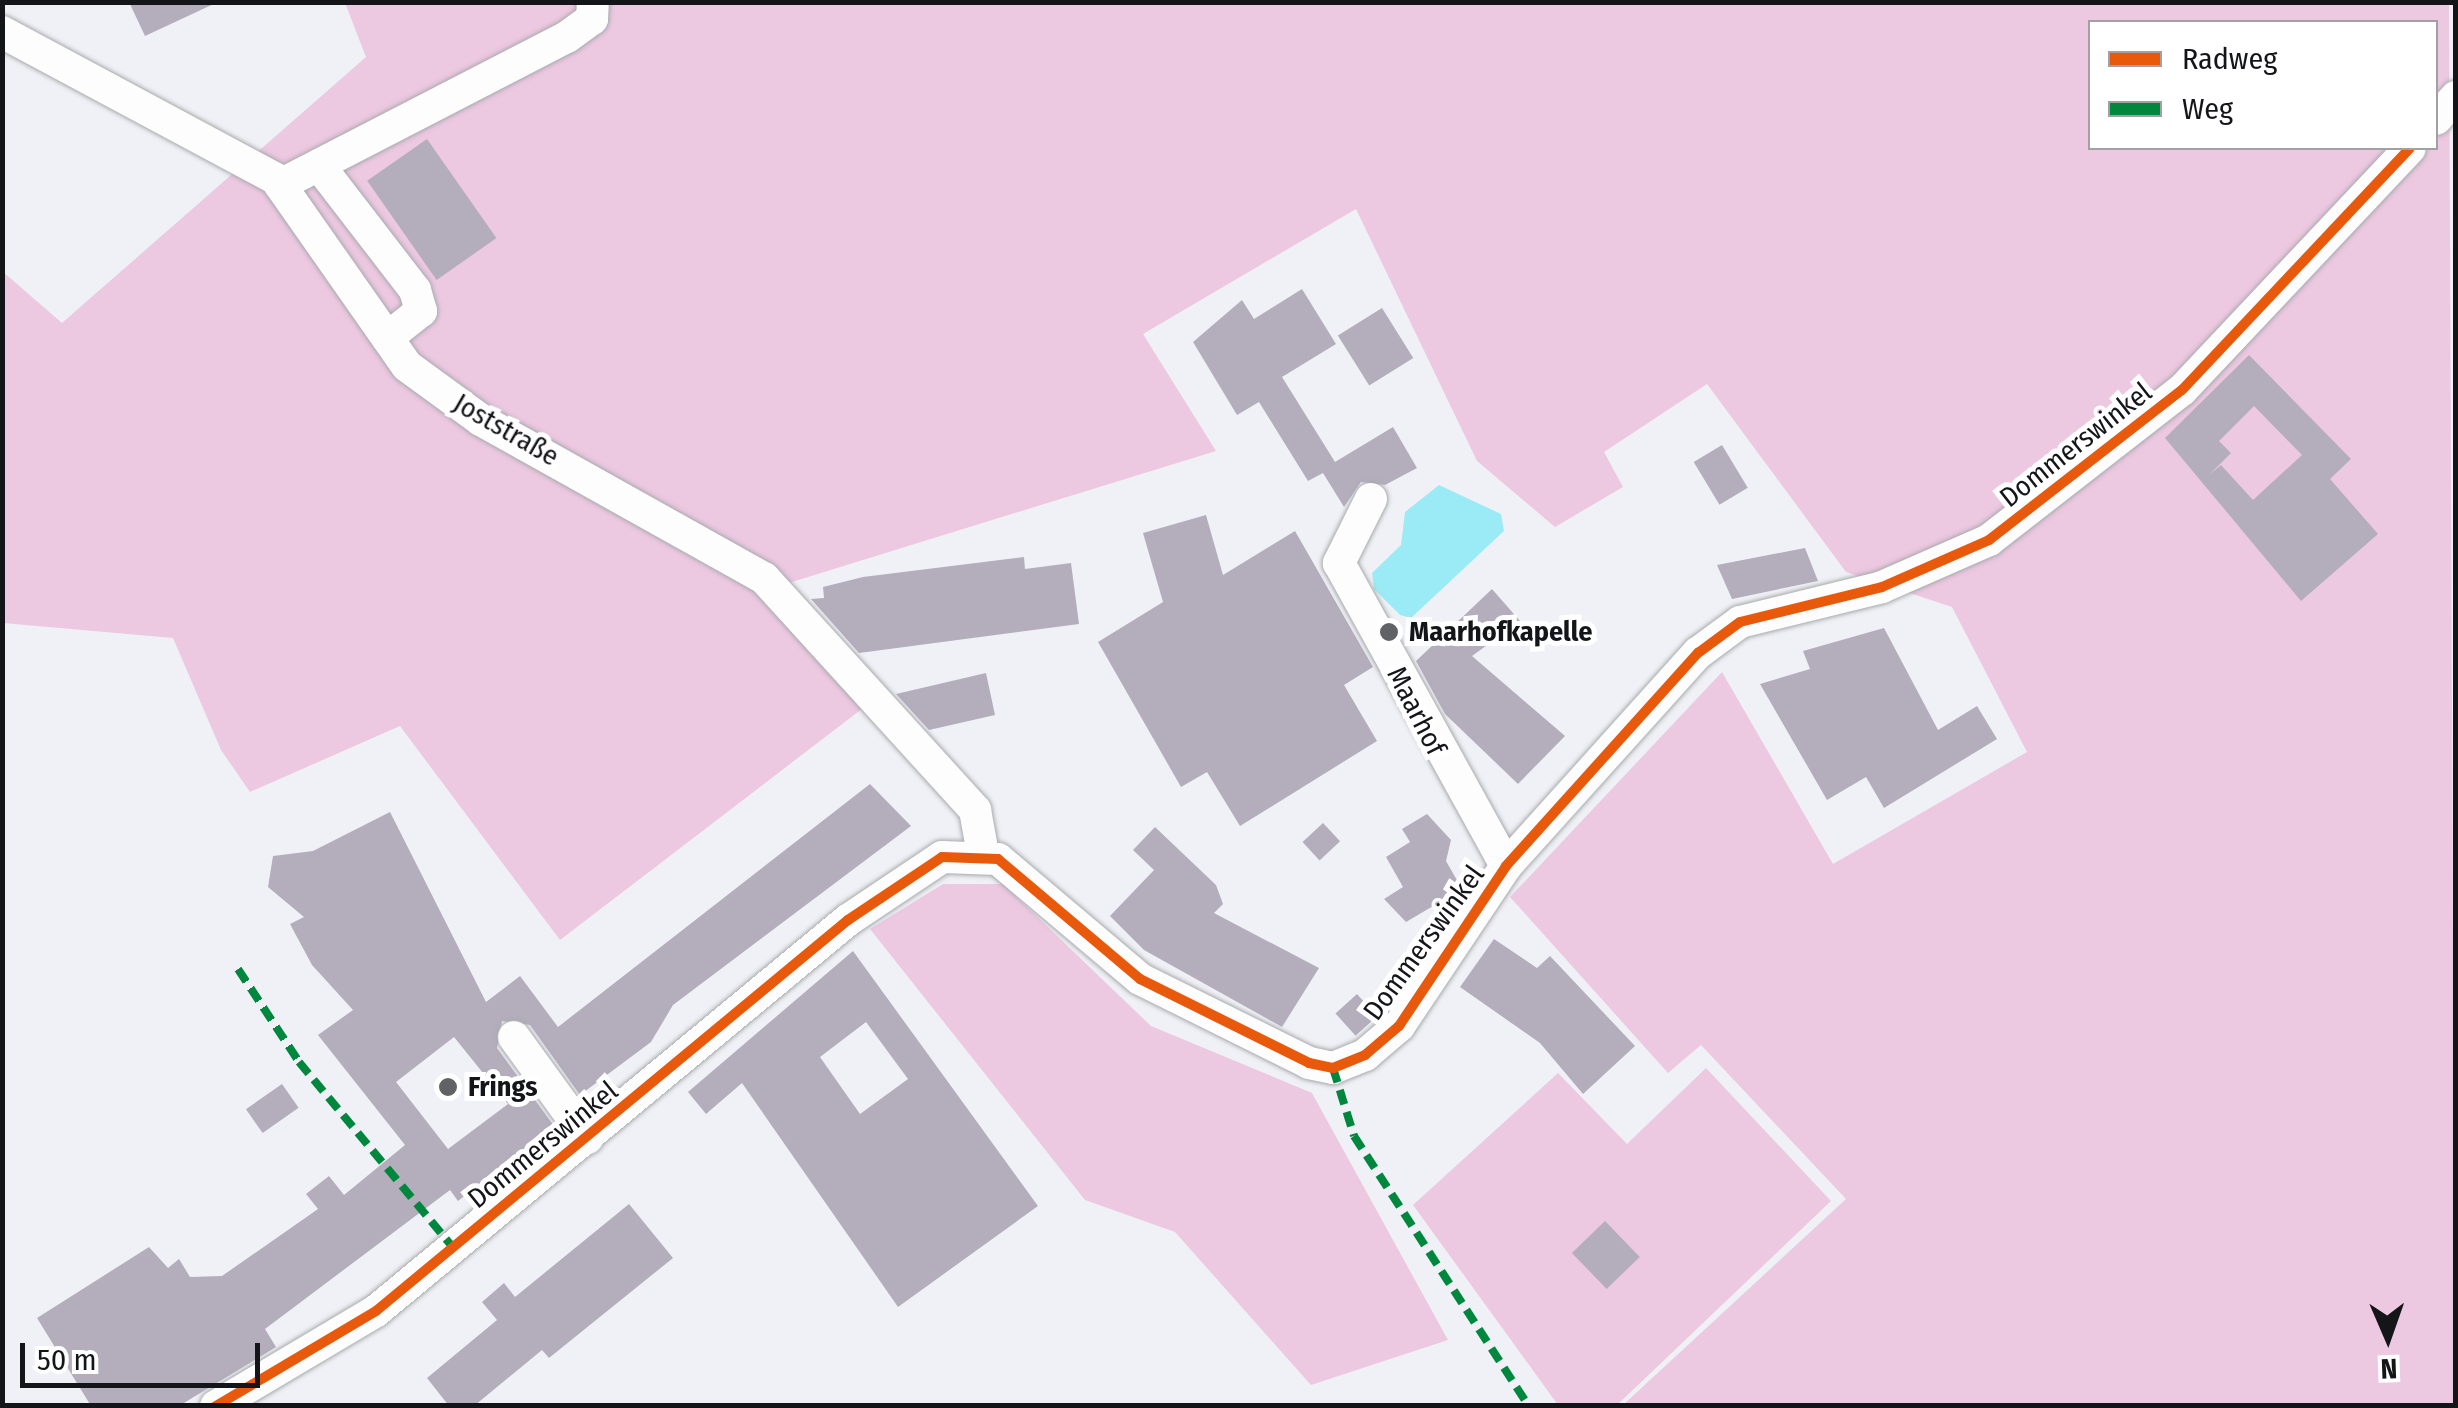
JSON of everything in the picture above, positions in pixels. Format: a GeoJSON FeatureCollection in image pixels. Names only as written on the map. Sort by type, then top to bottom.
{"type":"FeatureCollection","features":[{"type":"Feature","properties":{"kind":"street"},"geometry":{"type":"LineString","coordinates":[[280,185],[321,168],[566,38],[592,20],[592,2]]}},
{"type":"Feature","properties":{"kind":"street","name":"Joststraße"},"geometry":{"type":"LineString","coordinates":[[2,32],[280,185],[407,366],[481,420],[764,578],[975,810],[983,854]]}},
{"type":"Feature","properties":{"kind":"street"},"geometry":{"type":"LineString","coordinates":[[2438,116],[2456,97]]}},
{"type":"Feature","properties":{"kind":"street","name":"Dommerswinkel"},"geometry":{"type":"LineString","coordinates":[[216,1406],[376,1311],[914,872],[942,856],[983,854],[1140,980],[1333,1068],[1399,1026],[1506,866],[1698,653],[1740,622],[1936,567],[2068,482],[2233,341],[2408,150]]}},
{"type":"Feature","properties":{"kind":"street"},"geometry":{"type":"LineString","coordinates":[[321,168],[416,290],[420,311],[387,338]]}},
{"type":"Feature","properties":{"kind":"street","name":"Maarhof"},"geometry":{"type":"LineString","coordinates":[[1372,499],[1339,563],[1506,866]]}},
{"type":"Feature","properties":{"kind":"street"},"geometry":{"type":"LineString","coordinates":[[514,1037],[587,1138]]}},
{"type":"Feature","properties":{"kind":"shaded area"},"geometry":{"type":"Polygon","coordinates":[[[345,3],[2449,3],[2455,1405],[1623,1405],[1846,1199],[1701,1045],[1668,1073],[1510,897],[1722,672],[1833,864],[2027,752],[1952,607],[1846,572],[1707,384],[1604,452],[1623,487],[1555,527],[1477,461],[1356,209],[1143,334],[1216,451],[756,593],[871,702],[560,940],[400,726],[250,792],[221,750],[173,638],[3,623],[2,271],[62,323],[366,57],[345,3]]]}},
{"type":"Feature","properties":{"kind":"shaded area"},"geometry":{"type":"Polygon","coordinates":[[[943,884],[1003,884],[1151,1026],[1312,1093],[1448,1340],[1311,1385],[1175,1232],[1085,1200],[870,929],[943,884]]]}},
{"type":"Feature","properties":{"kind":"shaded area"},"geometry":{"type":"Polygon","coordinates":[[[1706,1068],[1831,1201],[1616,1406],[1558,1405],[1413,1205],[1558,1073],[1627,1144],[1706,1068]]]}},
{"type":"Feature","properties":{"kind":"water"},"geometry":{"type":"Polygon","coordinates":[[[1439,485],[1501,514],[1504,531],[1411,618],[1400,615],[1374,589],[1372,573],[1401,545],[1405,512],[1439,485]]]}},
{"type":"Feature","properties":{"kind":"building"},"geometry":{"type":"Polygon","coordinates":[[[129,2],[218,2],[145,36],[129,2]]]}},
{"type":"Feature","properties":{"kind":"building"},"geometry":{"type":"Polygon","coordinates":[[[427,139],[496,238],[437,280],[367,181],[427,139]]]}},
{"type":"Feature","properties":{"kind":"building"},"geometry":{"type":"Polygon","coordinates":[[[1302,289],[1336,344],[1282,377],[1335,462],[1393,427],[1417,468],[1385,485],[1361,482],[1344,507],[1323,473],[1308,481],[1259,402],[1237,415],[1193,342],[1242,300],[1254,319],[1302,289]]]}},
{"type":"Feature","properties":{"kind":"building"},"geometry":{"type":"Polygon","coordinates":[[[1382,308],[1413,358],[1369,386],[1338,336],[1382,308]]]}},
{"type":"Feature","properties":{"kind":"building"},"geometry":{"type":"Polygon","coordinates":[[[2249,355],[2351,459],[2330,479],[2378,534],[2301,601],[2165,438],[2249,355]],[[2254,406],[2219,441],[2231,453],[2209,475],[2221,465],[2253,500],[2302,455],[2254,406]]]}},
{"type":"Feature","properties":{"kind":"building"},"geometry":{"type":"Polygon","coordinates":[[[1722,445],[1748,488],[1719,505],[1694,462],[1722,445]]]}},
{"type":"Feature","properties":{"kind":"building"},"geometry":{"type":"Polygon","coordinates":[[[1206,515],[1223,575],[1295,531],[1373,667],[1344,685],[1377,741],[1240,826],[1207,772],[1181,787],[1098,642],[1163,602],[1143,533],[1206,515]]]}},
{"type":"Feature","properties":{"kind":"building"},"geometry":{"type":"Polygon","coordinates":[[[1805,548],[1818,581],[1732,599],[1717,565],[1805,548]]]}},
{"type":"Feature","properties":{"kind":"building"},"geometry":{"type":"Polygon","coordinates":[[[1024,557],[1025,569],[1071,563],[1079,624],[859,653],[811,599],[824,598],[823,587],[863,577],[1024,557]]]}},
{"type":"Feature","properties":{"kind":"building"},"geometry":{"type":"Polygon","coordinates":[[[1492,589],[1520,621],[1472,656],[1565,736],[1518,784],[1445,714],[1416,661],[1492,589]]]}},
{"type":"Feature","properties":{"kind":"building"},"geometry":{"type":"Polygon","coordinates":[[[1884,628],[1938,730],[1977,706],[1997,739],[1884,808],[1866,777],[1827,800],[1760,684],[1810,669],[1803,651],[1884,628]]]}},
{"type":"Feature","properties":{"kind":"building"},"geometry":{"type":"Polygon","coordinates":[[[986,673],[995,715],[929,730],[896,694],[986,673]]]}},
{"type":"Feature","properties":{"kind":"building"},"geometry":{"type":"Polygon","coordinates":[[[870,784],[911,826],[673,1005],[651,1042],[580,1095],[530,1025],[502,1021],[497,1048],[554,1126],[458,1201],[450,1190],[265,1329],[276,1347],[179,1406],[91,1406],[37,1318],[149,1247],[168,1268],[179,1259],[190,1277],[222,1276],[318,1209],[306,1194],[329,1176],[344,1195],[405,1145],[318,1035],[353,1010],[312,965],[290,924],[304,917],[268,887],[273,856],[313,851],[390,812],[486,1002],[520,976],[558,1027],[870,784]],[[454,1037],[396,1082],[448,1149],[508,1104],[454,1037]]]}},
{"type":"Feature","properties":{"kind":"building"},"geometry":{"type":"Polygon","coordinates":[[[1427,814],[1451,840],[1446,861],[1462,889],[1406,922],[1384,899],[1403,887],[1386,857],[1410,842],[1402,829],[1427,814]]]}},
{"type":"Feature","properties":{"kind":"building"},"geometry":{"type":"Polygon","coordinates":[[[1323,823],[1340,841],[1320,860],[1303,842],[1323,823]]]}},
{"type":"Feature","properties":{"kind":"building"},"geometry":{"type":"Polygon","coordinates":[[[1155,827],[1216,885],[1223,904],[1214,913],[1319,968],[1282,1027],[1144,950],[1110,916],[1154,870],[1133,850],[1155,827]]]}},
{"type":"Feature","properties":{"kind":"building"},"geometry":{"type":"Polygon","coordinates":[[[1494,939],[1537,968],[1550,956],[1635,1046],[1583,1094],[1540,1043],[1460,987],[1494,939]]]}},
{"type":"Feature","properties":{"kind":"building"},"geometry":{"type":"Polygon","coordinates":[[[853,951],[1038,1206],[898,1307],[742,1083],[706,1114],[688,1092],[853,951]],[[866,1022],[820,1057],[860,1114],[908,1079],[866,1022]]]}},
{"type":"Feature","properties":{"kind":"building"},"geometry":{"type":"Polygon","coordinates":[[[1357,994],[1377,1016],[1356,1036],[1335,1013],[1357,994]]]}},
{"type":"Feature","properties":{"kind":"building"},"geometry":{"type":"Polygon","coordinates":[[[282,1084],[299,1108],[263,1133],[246,1109],[282,1084]]]}},
{"type":"Feature","properties":{"kind":"building"},"geometry":{"type":"Polygon","coordinates":[[[629,1204],[673,1258],[549,1358],[542,1350],[474,1406],[449,1406],[427,1378],[497,1320],[482,1302],[504,1283],[515,1297],[629,1204]]]}},
{"type":"Feature","properties":{"kind":"building"},"geometry":{"type":"Polygon","coordinates":[[[1605,1221],[1640,1257],[1607,1289],[1572,1253],[1605,1221]]]}},
{"type":"Feature","properties":{"kind":"marked path"},"geometry":{"type":"LineString","coordinates":[[238,969],[299,1062],[452,1246]]}},
{"type":"Feature","properties":{"kind":"marked path"},"geometry":{"type":"LineString","coordinates":[[1333,1068],[1354,1136],[1529,1406]]}},
{"type":"Feature","properties":{"kind":"cycle path"},"geometry":{"type":"LineString","coordinates":[[216,1406],[376,1311],[848,920],[942,857],[998,859],[1140,979],[1309,1063],[1333,1068],[1365,1055],[1399,1026],[1506,866],[1698,653],[1740,622],[1882,587],[1989,540],[2182,390],[2408,150]]}},
{"type":"Feature","properties":{"kind":"place","name":"Maarhofkapelle"},"geometry":{"type":"Point","coordinates":[1389,632]}},
{"type":"Feature","properties":{"kind":"place","name":"Frings"},"geometry":{"type":"Point","coordinates":[448,1087]}}]}
